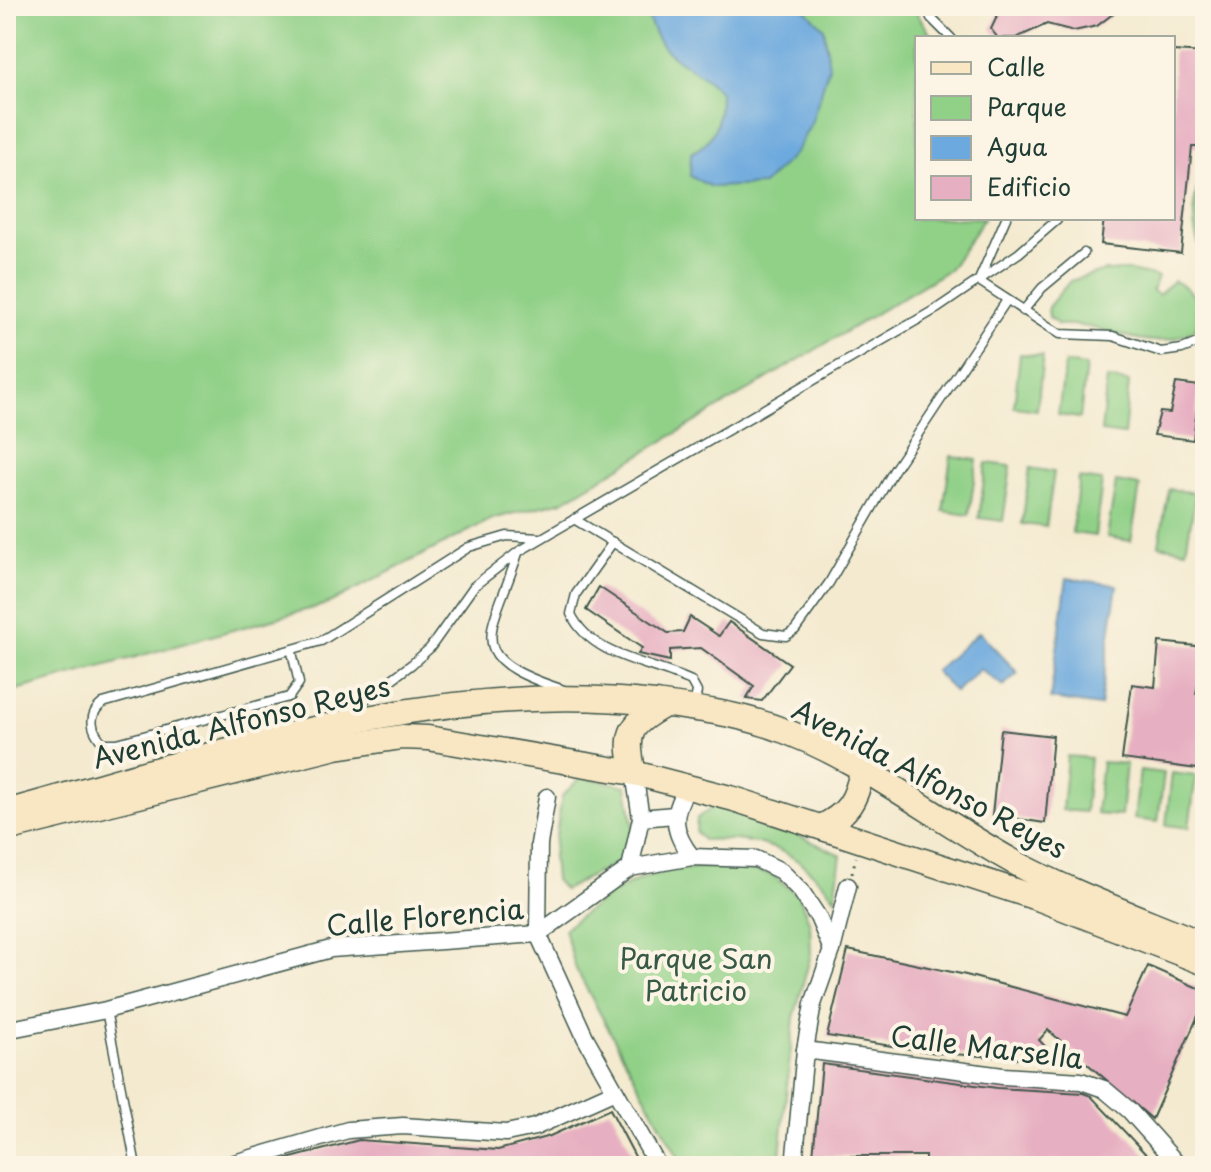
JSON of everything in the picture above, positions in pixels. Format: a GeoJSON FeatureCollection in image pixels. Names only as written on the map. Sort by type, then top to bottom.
{"type":"FeatureCollection","features":[{"type":"Feature","properties":{"kind":"main road","name":"Avenida Alfonso Reyes"},"geometry":{"type":"LineString","coordinates":[[6,812],[331,724],[465,702],[536,697],[665,705],[767,724],[825,749],[1014,862],[1205,945]]}},
{"type":"Feature","properties":{"kind":"main road"},"geometry":{"type":"LineString","coordinates":[[634,773],[629,752],[632,728],[639,719],[665,705]]}},
{"type":"Feature","properties":{"kind":"main road","name":"Avenida Alfonso Reyes"},"geometry":{"type":"LineString","coordinates":[[6,829],[336,747],[402,737],[634,773],[688,787],[1040,899],[1205,963]]}},
{"type":"Feature","properties":{"kind":"main road"},"geometry":{"type":"LineString","coordinates":[[821,827],[840,818],[852,806],[862,771]]}},
{"type":"Feature","properties":{"kind":"street"},"geometry":{"type":"LineString","coordinates":[[630,868],[641,818],[634,773]]}},
{"type":"Feature","properties":{"kind":"street"},"geometry":{"type":"LineString","coordinates":[[688,787],[674,815],[676,832],[692,857]]}},
{"type":"Feature","properties":{"kind":"street"},"geometry":{"type":"LineString","coordinates":[[547,797],[539,844],[538,934],[565,996],[658,1166]]}},
{"type":"Feature","properties":{"kind":"street"},"geometry":{"type":"LineString","coordinates":[[641,818],[674,815]]}},
{"type":"Feature","properties":{"kind":"street","name":"Calle Florencia"},"geometry":{"type":"LineString","coordinates":[[6,1030],[106,1010],[331,949],[538,934],[630,868],[692,857],[756,859],[781,871],[801,891],[818,917],[832,950]]}},
{"type":"Feature","properties":{"kind":"street"},"geometry":{"type":"LineString","coordinates":[[794,1166],[805,1050],[813,1004],[832,950],[848,886]]}},
{"type":"Feature","properties":{"kind":"street","name":"Calle Marsella"},"geometry":{"type":"LineString","coordinates":[[805,1050],[1003,1076],[1081,1081],[1104,1089],[1129,1110],[1179,1166]]}},
{"type":"Feature","properties":{"kind":"street"},"geometry":{"type":"LineString","coordinates":[[224,1166],[348,1130],[403,1126],[506,1133],[535,1127],[615,1091]]}},
{"type":"Feature","properties":{"kind":"lane"},"geometry":{"type":"LineString","coordinates":[[927,6],[931,18],[949,36]]}},
{"type":"Feature","properties":{"kind":"lane"},"geometry":{"type":"LineString","coordinates":[[979,281],[1005,220]]}},
{"type":"Feature","properties":{"kind":"lane"},"geometry":{"type":"LineString","coordinates":[[331,724],[430,648],[474,586],[518,552],[704,447],[979,281],[1044,235],[1057,220]]}},
{"type":"Feature","properties":{"kind":"lane"},"geometry":{"type":"LineString","coordinates":[[1023,311],[1042,288],[1084,253]]}},
{"type":"Feature","properties":{"kind":"lane"},"geometry":{"type":"LineString","coordinates":[[979,281],[1060,334],[1113,336],[1146,349],[1182,349],[1204,342]]}},
{"type":"Feature","properties":{"kind":"lane"},"geometry":{"type":"LineString","coordinates":[[574,519],[763,633],[786,636],[795,630],[829,583],[894,470],[1007,300]]}},
{"type":"Feature","properties":{"kind":"lane"},"geometry":{"type":"LineString","coordinates":[[292,652],[299,683],[289,697],[117,743],[103,743],[94,730],[91,718],[94,710],[103,703],[292,652],[339,631],[393,593],[469,547],[507,536],[540,538]]}},
{"type":"Feature","properties":{"kind":"lane"},"geometry":{"type":"LineString","coordinates":[[613,542],[576,594],[571,614],[577,626],[603,648],[691,681],[697,692],[692,708]]}},
{"type":"Feature","properties":{"kind":"lane"},"geometry":{"type":"LineString","coordinates":[[518,552],[491,622],[489,639],[494,653],[506,666],[543,683],[592,699]]}},
{"type":"Feature","properties":{"kind":"lane"},"geometry":{"type":"LineString","coordinates":[[106,1010],[136,1166]]}},
{"type":"Feature","properties":{"kind":"green space"},"geometry":{"type":"Polygon","coordinates":[[[6,6],[912,6],[932,36],[915,36],[915,220],[983,220],[950,269],[563,501],[492,519],[327,604],[6,693],[6,6]]]}},
{"type":"Feature","properties":{"kind":"green space"},"geometry":{"type":"Polygon","coordinates":[[[1205,167],[1205,260],[1196,237],[1194,214],[1197,190],[1205,167]]]}},
{"type":"Feature","properties":{"kind":"green space"},"geometry":{"type":"Polygon","coordinates":[[[1105,271],[1130,271],[1158,277],[1152,291],[1159,295],[1173,281],[1181,284],[1195,298],[1197,328],[1162,341],[1146,340],[1096,329],[1058,325],[1049,317],[1048,307],[1070,281],[1105,271]]]}},
{"type":"Feature","properties":{"kind":"green space"},"geometry":{"type":"Polygon","coordinates":[[[1020,354],[1043,356],[1037,410],[1014,407],[1020,354]]]}},
{"type":"Feature","properties":{"kind":"green space"},"geometry":{"type":"Polygon","coordinates":[[[1065,363],[1086,366],[1080,418],[1058,415],[1065,363]]]}},
{"type":"Feature","properties":{"kind":"green space"},"geometry":{"type":"Polygon","coordinates":[[[1107,379],[1129,382],[1124,435],[1101,432],[1107,379]]]}},
{"type":"Feature","properties":{"kind":"green space"},"geometry":{"type":"Polygon","coordinates":[[[951,456],[977,460],[969,515],[943,511],[951,456]]]}},
{"type":"Feature","properties":{"kind":"green space"},"geometry":{"type":"Polygon","coordinates":[[[986,463],[1011,466],[1003,521],[979,518],[986,463]]]}},
{"type":"Feature","properties":{"kind":"green space"},"geometry":{"type":"Polygon","coordinates":[[[1030,468],[1054,472],[1046,527],[1022,524],[1030,468]]]}},
{"type":"Feature","properties":{"kind":"green space"},"geometry":{"type":"Polygon","coordinates":[[[1079,478],[1102,481],[1095,536],[1072,533],[1079,478]]]}},
{"type":"Feature","properties":{"kind":"green space"},"geometry":{"type":"Polygon","coordinates":[[[1116,482],[1140,486],[1131,541],[1107,537],[1116,482]]]}},
{"type":"Feature","properties":{"kind":"green space"},"geometry":{"type":"Polygon","coordinates":[[[1169,489],[1196,493],[1186,550],[1159,545],[1169,489]]]}},
{"type":"Feature","properties":{"kind":"green space"},"geometry":{"type":"Polygon","coordinates":[[[1067,756],[1090,758],[1085,812],[1062,810],[1067,756]]]}},
{"type":"Feature","properties":{"kind":"green space"},"geometry":{"type":"Polygon","coordinates":[[[1102,762],[1126,764],[1121,816],[1096,814],[1102,762]]]}},
{"type":"Feature","properties":{"kind":"green space"},"geometry":{"type":"Polygon","coordinates":[[[1140,770],[1164,773],[1158,822],[1134,819],[1140,770]]]}},
{"type":"Feature","properties":{"kind":"green space"},"geometry":{"type":"Polygon","coordinates":[[[1172,773],[1196,776],[1189,828],[1166,825],[1172,773]]]}},
{"type":"Feature","properties":{"kind":"green space"},"geometry":{"type":"Polygon","coordinates":[[[581,777],[627,786],[634,831],[622,860],[564,890],[555,880],[553,855],[562,796],[581,777]]]}},
{"type":"Feature","properties":{"kind":"green space"},"geometry":{"type":"Polygon","coordinates":[[[715,806],[793,833],[841,855],[835,898],[807,868],[778,850],[744,841],[703,840],[696,832],[697,818],[715,806]]]}},
{"type":"Feature","properties":{"kind":"green space","name":"Parque San Patricio"},"geometry":{"type":"Polygon","coordinates":[[[734,866],[772,875],[799,896],[810,924],[811,954],[794,1018],[779,1165],[683,1166],[576,969],[564,929],[606,898],[642,879],[681,869],[734,866]]]}},
{"type":"Feature","properties":{"kind":"water"},"geometry":{"type":"Polygon","coordinates":[[[644,6],[802,6],[824,28],[829,67],[811,124],[795,153],[763,185],[711,187],[690,176],[691,153],[706,142],[715,128],[720,92],[664,47],[653,30],[644,6]]]}},
{"type":"Feature","properties":{"kind":"water"},"geometry":{"type":"Polygon","coordinates":[[[1067,578],[1117,585],[1100,706],[1050,699],[1067,578]]]}},
{"type":"Feature","properties":{"kind":"water"},"geometry":{"type":"Polygon","coordinates":[[[979,632],[1018,673],[1003,686],[980,669],[955,692],[935,671],[979,632]]]}},
{"type":"Feature","properties":{"kind":"building"},"geometry":{"type":"Polygon","coordinates":[[[1002,6],[1123,6],[1097,26],[1074,31],[1047,24],[1020,36],[996,36],[991,29],[1002,6]]]}},
{"type":"Feature","properties":{"kind":"building"},"geometry":{"type":"Polygon","coordinates":[[[1175,51],[1205,53],[1205,147],[1192,147],[1181,253],[1101,244],[1104,220],[1175,220],[1175,51]]]}},
{"type":"Feature","properties":{"kind":"building"},"geometry":{"type":"Polygon","coordinates":[[[1176,383],[1200,386],[1193,440],[1154,435],[1160,412],[1170,413],[1176,383]]]}},
{"type":"Feature","properties":{"kind":"building"},"geometry":{"type":"Polygon","coordinates":[[[599,587],[668,633],[683,632],[690,617],[719,636],[729,622],[790,664],[762,701],[746,699],[754,686],[701,648],[670,650],[670,661],[638,654],[642,648],[586,610],[599,587]]]}},
{"type":"Feature","properties":{"kind":"building"},"geometry":{"type":"Polygon","coordinates":[[[1159,642],[1205,647],[1196,694],[1205,695],[1205,770],[1122,759],[1132,684],[1155,687],[1159,642]]]}},
{"type":"Feature","properties":{"kind":"building"},"geometry":{"type":"Polygon","coordinates":[[[1001,730],[1053,736],[1045,823],[992,815],[1001,730]]]}},
{"type":"Feature","properties":{"kind":"building"},"geometry":{"type":"Polygon","coordinates":[[[848,950],[966,975],[1125,1017],[1148,966],[1205,991],[1205,1000],[1152,1119],[1048,1030],[1039,1040],[1059,1061],[937,1053],[827,1036],[848,950]]]}},
{"type":"Feature","properties":{"kind":"building"},"geometry":{"type":"Polygon","coordinates":[[[822,1064],[997,1088],[1083,1093],[1091,1096],[1157,1166],[925,1166],[925,1156],[813,1156],[822,1064]]]}},
{"type":"Feature","properties":{"kind":"building"},"geometry":{"type":"Polygon","coordinates":[[[610,1109],[640,1166],[276,1166],[276,1162],[359,1140],[498,1150],[550,1136],[610,1109]]]}}]}
